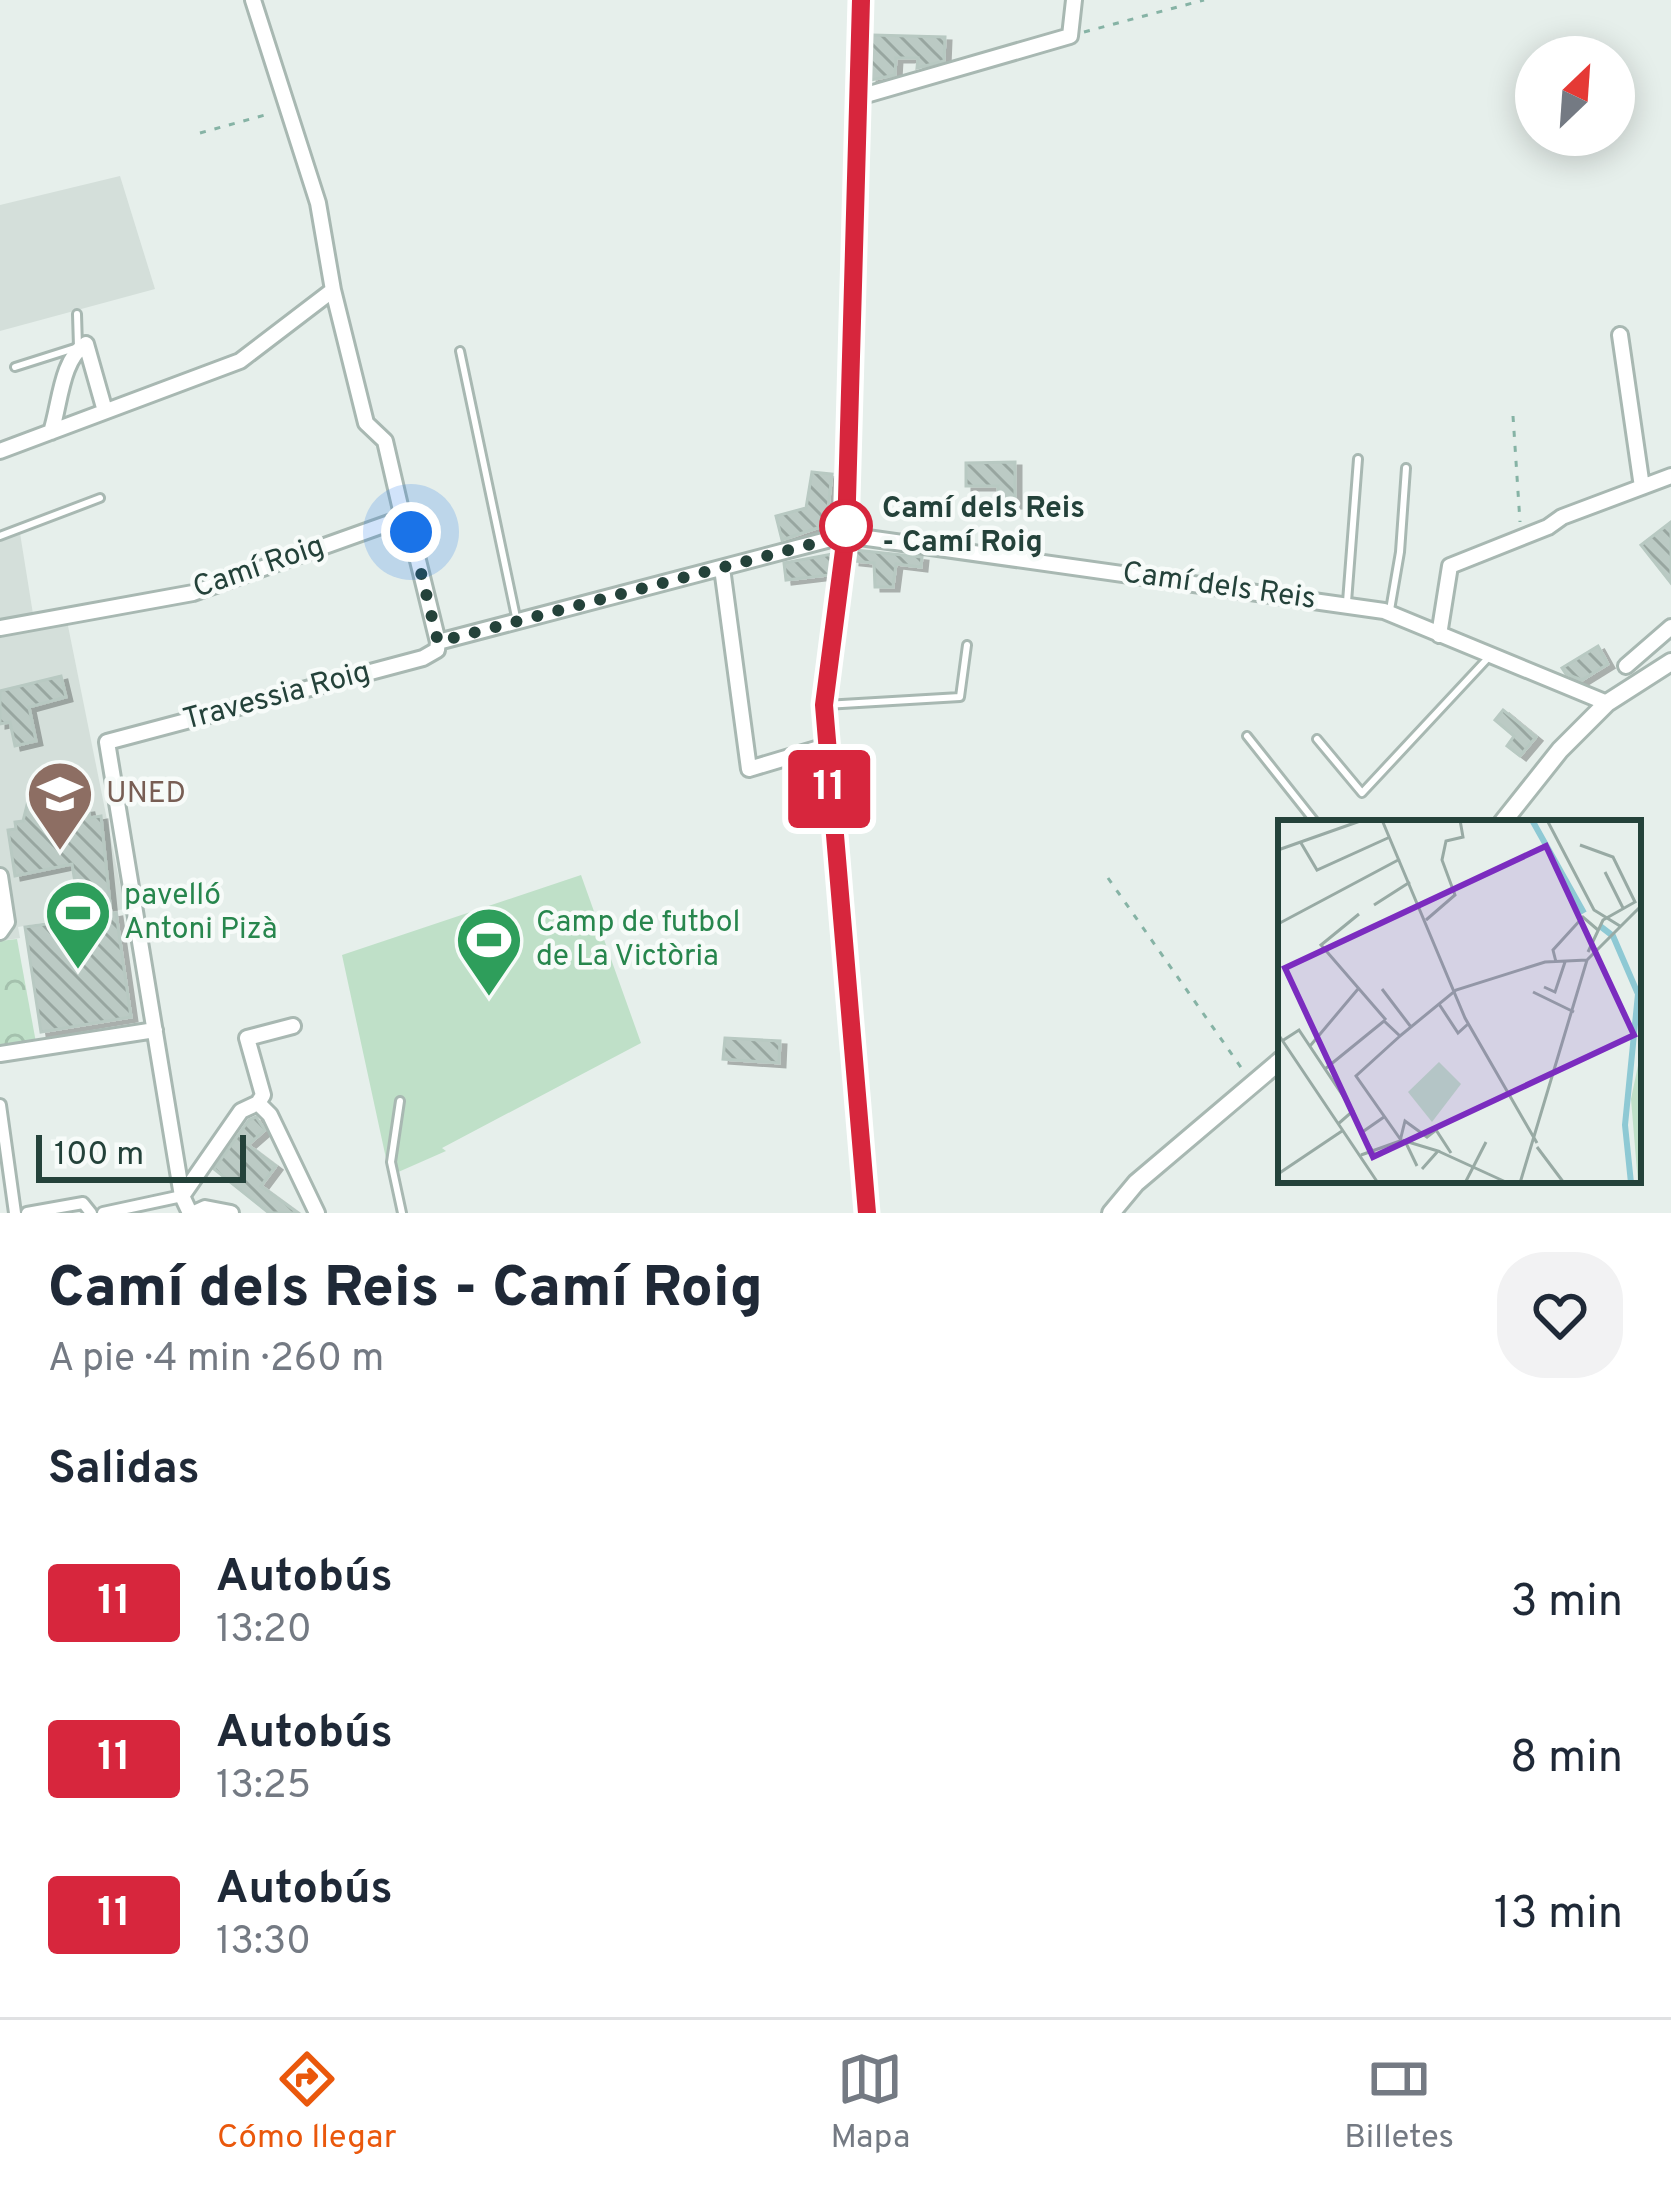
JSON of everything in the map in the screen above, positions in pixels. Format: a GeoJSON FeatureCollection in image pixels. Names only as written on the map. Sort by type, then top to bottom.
{"type":"FeatureCollection","features":[{"type":"Feature","properties":{"kind":"street"},"geometry":{"type":"LineString","coordinates":[[253,0],[318,203],[333,290],[366,423],[385,441],[438,642],[846,535]]}},
{"type":"Feature","properties":{"kind":"street"},"geometry":{"type":"LineString","coordinates":[[862,0],[846,535],[824,705],[867,1213]]}},
{"type":"Feature","properties":{"kind":"street"},"geometry":{"type":"LineString","coordinates":[[859,97],[1070,36],[1074,0]]}},
{"type":"Feature","properties":{"kind":"street"},"geometry":{"type":"LineString","coordinates":[[0,451],[240,361],[333,290]]}},
{"type":"Feature","properties":{"kind":"street"},"geometry":{"type":"LineString","coordinates":[[1620,335],[1642,487]]}},
{"type":"Feature","properties":{"kind":"street"},"geometry":{"type":"LineString","coordinates":[[51,432],[64,380],[78,347],[86,344],[105,411]]}},
{"type":"Feature","properties":{"kind":"street"},"geometry":{"type":"LineString","coordinates":[[1439,635],[1450,566],[1671,476]]}},
{"type":"Feature","properties":{"kind":"street","name":"Camí Roig"},"geometry":{"type":"LineString","coordinates":[[0,628],[193,593],[392,522],[404,523]]}},
{"type":"Feature","properties":{"kind":"street","name":"Camí dels Reis"},"geometry":{"type":"LineString","coordinates":[[846,535],[1390,614],[1607,703]]}},
{"type":"Feature","properties":{"kind":"street"},"geometry":{"type":"LineString","coordinates":[[722,568],[749,769],[826,746]]}},
{"type":"Feature","properties":{"kind":"street"},"geometry":{"type":"LineString","coordinates":[[1626,666],[1671,627]]}},
{"type":"Feature","properties":{"kind":"street","name":"Travessia Roig"},"geometry":{"type":"LineString","coordinates":[[155,1030],[107,742],[423,658],[437,650],[438,642]]}},
{"type":"Feature","properties":{"kind":"street"},"geometry":{"type":"LineString","coordinates":[[1504,820],[1560,750],[1607,703],[1671,662]]}},
{"type":"Feature","properties":{"kind":"street"},"geometry":{"type":"LineString","coordinates":[[0,876],[7,922],[0,932]]}},
{"type":"Feature","properties":{"kind":"street"},"geometry":{"type":"LineString","coordinates":[[103,1213],[182,1196],[242,1111],[263,1095],[247,1038],[293,1026]]}},
{"type":"Feature","properties":{"kind":"street"},"geometry":{"type":"LineString","coordinates":[[0,1054],[155,1030],[182,1196],[192,1213],[205,1208],[231,1213]]}},
{"type":"Feature","properties":{"kind":"street"},"geometry":{"type":"LineString","coordinates":[[1111,1213],[1136,1183],[1278,1062]]}},
{"type":"Feature","properties":{"kind":"street"},"geometry":{"type":"LineString","coordinates":[[258,1103],[270,1114],[316,1213]]}},
{"type":"Feature","properties":{"kind":"street"},"geometry":{"type":"LineString","coordinates":[[0,1105],[13,1213]]}},
{"type":"Feature","properties":{"kind":"street"},"geometry":{"type":"LineString","coordinates":[[27,1213],[83,1203],[91,1213]]}},
{"type":"Feature","properties":{"kind":"street"},"geometry":{"type":"LineString","coordinates":[[0,1206],[13,1213]]}},
{"type":"Feature","properties":{"kind":"lane"},"geometry":{"type":"LineString","coordinates":[[15,368],[78,347],[77,314]]}},
{"type":"Feature","properties":{"kind":"lane"},"geometry":{"type":"LineString","coordinates":[[460,351],[517,621]]}},
{"type":"Feature","properties":{"kind":"lane"},"geometry":{"type":"LineString","coordinates":[[1347,606],[1358,459]]}},
{"type":"Feature","properties":{"kind":"lane"},"geometry":{"type":"LineString","coordinates":[[1390,614],[1406,468]]}},
{"type":"Feature","properties":{"kind":"lane"},"geometry":{"type":"LineString","coordinates":[[0,536],[100,498]]}},
{"type":"Feature","properties":{"kind":"lane"},"geometry":{"type":"LineString","coordinates":[[824,705],[960,698],[967,644]]}},
{"type":"Feature","properties":{"kind":"lane"},"geometry":{"type":"LineString","coordinates":[[1317,740],[1363,793],[1489,657]]}},
{"type":"Feature","properties":{"kind":"lane"},"geometry":{"type":"LineString","coordinates":[[1247,736],[1314,820]]}},
{"type":"Feature","properties":{"kind":"lane"},"geometry":{"type":"LineString","coordinates":[[400,1101],[391,1162],[401,1213]]}},
{"type":"Feature","properties":{"kind":"path"},"geometry":{"type":"LineString","coordinates":[[1070,36],[1204,0]]}},
{"type":"Feature","properties":{"kind":"path"},"geometry":{"type":"LineString","coordinates":[[200,134],[285,109]]}},
{"type":"Feature","properties":{"kind":"path"},"geometry":{"type":"LineString","coordinates":[[1513,416],[1522,538]]}},
{"type":"Feature","properties":{"kind":"path"},"geometry":{"type":"LineString","coordinates":[[1108,878],[1252,1084]]}},
{"type":"Feature","properties":{"kind":"shaded area"},"geometry":{"type":"Polygon","coordinates":[[[120,176],[155,289],[0,331],[0,205],[120,176]]]}},
{"type":"Feature","properties":{"kind":"shaded area"},"geometry":{"type":"Polygon","coordinates":[[[19,527],[33,614],[65,611],[125,909],[18,927],[20,938],[0,941],[0,534],[19,527]]]}},
{"type":"Feature","properties":{"kind":"green space","name":"Camp de futbol de La Victòria"},"geometry":{"type":"Polygon","coordinates":[[[581,875],[641,1043],[442,1148],[446,1151],[396,1173],[387,1163],[342,955],[581,875]]]}},
{"type":"Feature","properties":{"kind":"green space"},"geometry":{"type":"Polygon","coordinates":[[[17,939],[37,1048],[0,1054],[0,941],[17,939]]]}},
{"type":"Feature","properties":{"kind":"building"},"geometry":{"type":"Polygon","coordinates":[[[872,35],[945,37],[944,61],[917,68],[918,58],[896,58],[895,75],[871,80],[872,35]]]}},
{"type":"Feature","properties":{"kind":"building"},"geometry":{"type":"Polygon","coordinates":[[[1015,462],[1015,504],[999,505],[998,486],[966,486],[966,463],[1015,462]]]}},
{"type":"Feature","properties":{"kind":"building"},"geometry":{"type":"Polygon","coordinates":[[[812,472],[832,474],[826,525],[782,540],[776,516],[806,508],[812,472]]]}},
{"type":"Feature","properties":{"kind":"building"},"geometry":{"type":"Polygon","coordinates":[[[1671,522],[1671,583],[1641,545],[1671,522]]]}},
{"type":"Feature","properties":{"kind":"building"},"geometry":{"type":"Polygon","coordinates":[[[855,550],[922,557],[921,567],[896,564],[893,587],[875,587],[874,563],[854,561],[855,550]]]}},
{"type":"Feature","properties":{"kind":"building"},"geometry":{"type":"Polygon","coordinates":[[[832,554],[829,575],[786,580],[784,563],[832,554]]]}},
{"type":"Feature","properties":{"kind":"building"},"geometry":{"type":"Polygon","coordinates":[[[1598,646],[1608,664],[1582,680],[1566,674],[1562,668],[1598,646]]]}},
{"type":"Feature","properties":{"kind":"building"},"geometry":{"type":"Polygon","coordinates":[[[61,676],[66,697],[29,707],[36,741],[15,746],[10,722],[0,724],[0,691],[61,676]]]}},
{"type":"Feature","properties":{"kind":"building"},"geometry":{"type":"Polygon","coordinates":[[[1503,710],[1536,737],[1520,756],[1507,746],[1514,736],[1495,720],[1503,710]]]}},
{"type":"Feature","properties":{"kind":"building"},"geometry":{"type":"Polygon","coordinates":[[[57,777],[80,810],[88,809],[90,818],[101,816],[111,914],[116,913],[131,1017],[41,1032],[25,927],[81,919],[72,864],[15,876],[8,830],[23,821],[33,781],[57,777]]]}},
{"type":"Feature","properties":{"kind":"building"},"geometry":{"type":"Polygon","coordinates":[[[725,1038],[780,1041],[779,1063],[723,1059],[725,1038]]]}},
{"type":"Feature","properties":{"kind":"building"},"geometry":{"type":"Polygon","coordinates":[[[256,1117],[265,1130],[248,1145],[276,1166],[261,1186],[298,1213],[269,1213],[214,1169],[256,1117]]]}},
{"type":"Feature","properties":{"kind":"waterway"},"geometry":{"type":"LineString","coordinates":[[869,0],[869,5]]}},
{"type":"Feature","properties":{"kind":"bus line","name":"11"},"geometry":{"type":"LineString","coordinates":[[861,0],[846,535],[824,705],[867,1213]]}},
{"type":"Feature","properties":{"kind":"place","name":"Camí dels Reis - Camí Roig"},"geometry":{"type":"Point","coordinates":[846,526]}},
{"type":"Feature","properties":{"kind":"place","name":"UNED"},"geometry":{"type":"Point","coordinates":[60,853]}},
{"type":"Feature","properties":{"kind":"place","name":"pavelló Antoni Pizà"},"geometry":{"type":"Point","coordinates":[78,972]}},
{"type":"Feature","properties":{"kind":"place","name":"Camp de futbol de La Victòria"},"geometry":{"type":"Point","coordinates":[489,999]}},
{"type":"Feature","properties":{"kind":"route"},"geometry":{"type":"LineString","coordinates":[[411,532],[438,642],[846,535],[846,526]]}}]}
